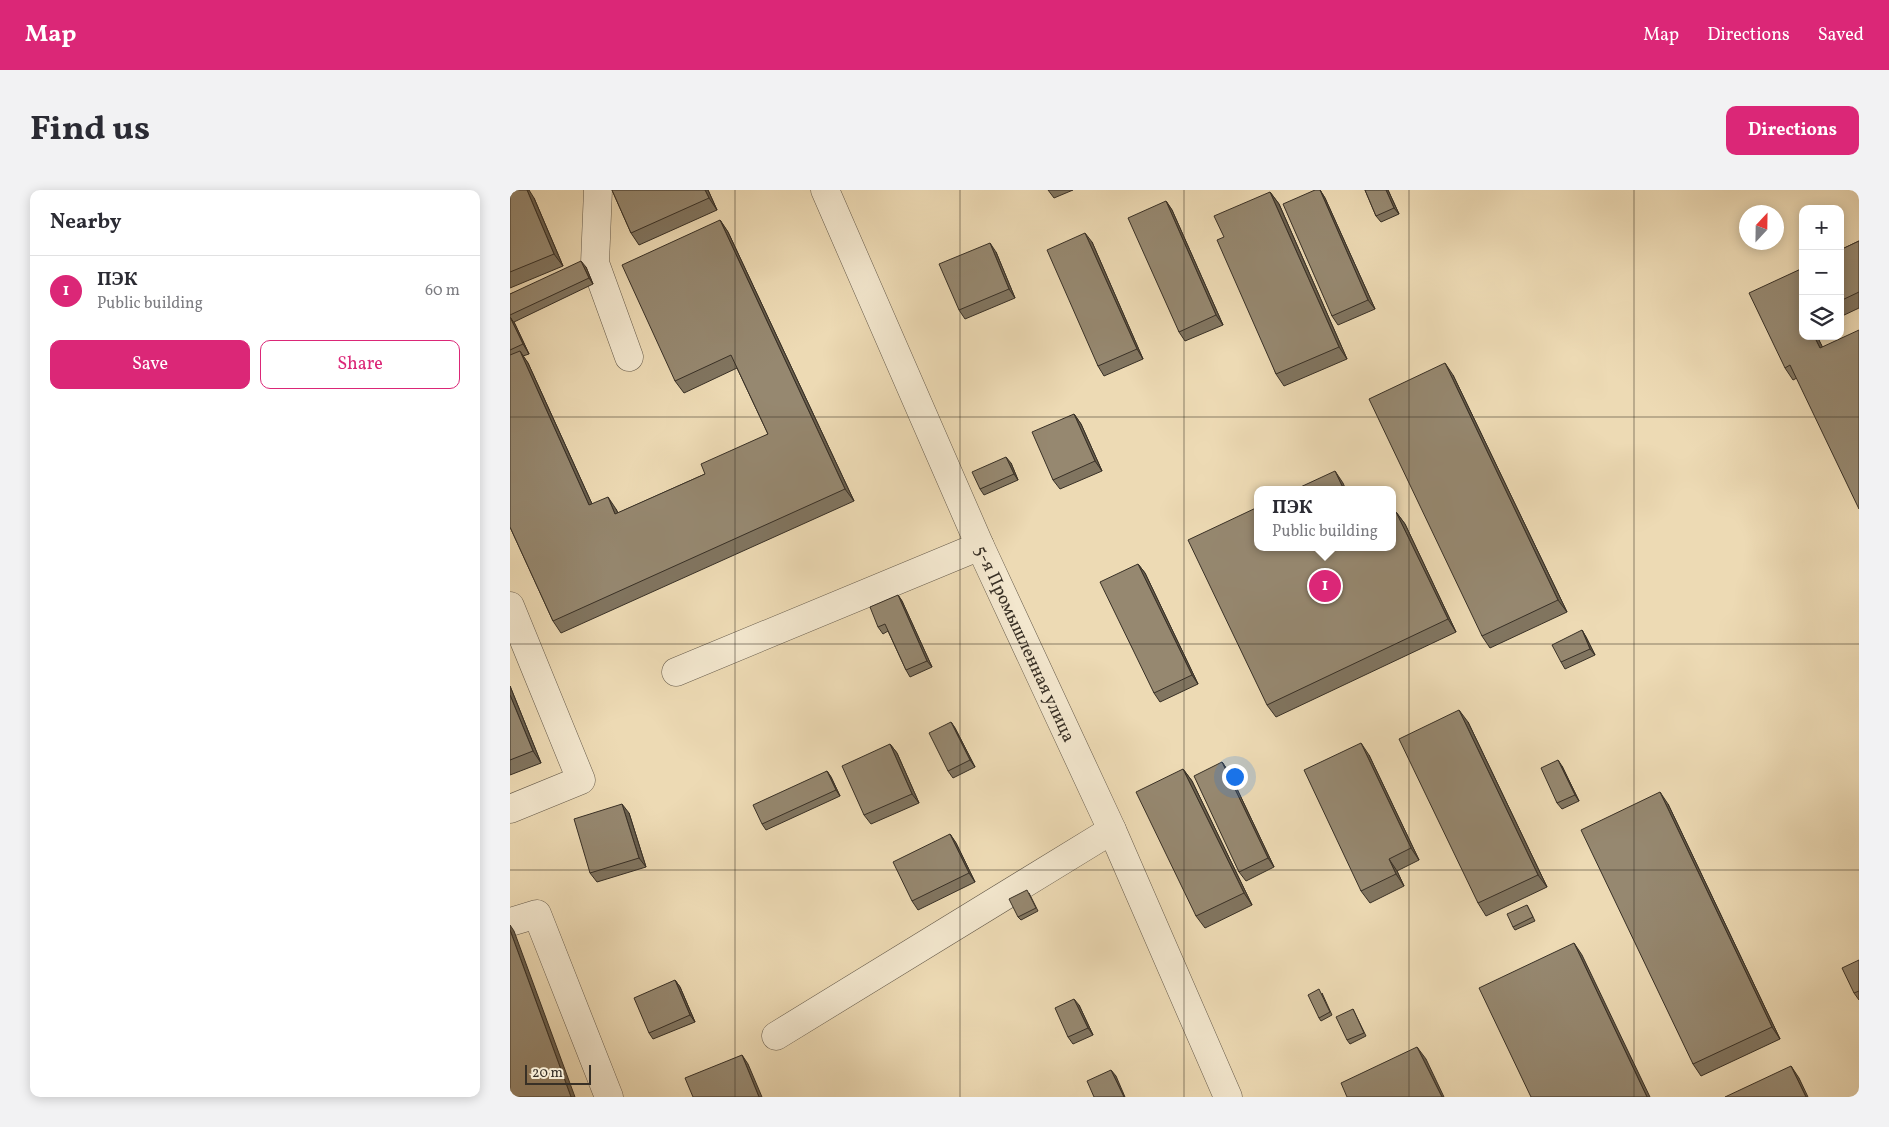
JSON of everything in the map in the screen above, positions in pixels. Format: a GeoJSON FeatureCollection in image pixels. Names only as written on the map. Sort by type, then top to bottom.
{"type":"FeatureCollection","features":[{"type":"Feature","properties":{"kind":"street"},"geometry":{"type":"LineString","coordinates":[[598,190],[595,263],[628,357]]}},
{"type":"Feature","properties":{"kind":"street","name":"5-я Промышленная улица"},"geometry":{"type":"LineString","coordinates":[[825,190],[980,546],[1112,830],[1228,1097]]}},
{"type":"Feature","properties":{"kind":"street"},"geometry":{"type":"LineString","coordinates":[[676,672],[980,546]]}},
{"type":"Feature","properties":{"kind":"street"},"geometry":{"type":"LineString","coordinates":[[510,606],[581,780],[510,809]]}},
{"type":"Feature","properties":{"kind":"street"},"geometry":{"type":"LineString","coordinates":[[776,1036],[1112,830]]}},
{"type":"Feature","properties":{"kind":"street"},"geometry":{"type":"LineString","coordinates":[[510,922],[536,914],[610,1097]]}},
{"type":"Feature","properties":{"kind":"building"},"geometry":{"type":"Polygon","coordinates":[[[527,190],[554,254],[510,272],[510,192],[527,190]]]}},
{"type":"Feature","properties":{"kind":"building"},"geometry":{"type":"Polygon","coordinates":[[[612,190],[705,190],[709,198],[631,233],[612,190]]]}},
{"type":"Feature","properties":{"kind":"building"},"geometry":{"type":"Polygon","coordinates":[[[1315,190],[1320,190],[1368,300],[1332,316],[1283,204],[1315,190]]]}},
{"type":"Feature","properties":{"kind":"building"},"geometry":{"type":"Polygon","coordinates":[[[1365,190],[1386,190],[1394,208],[1376,216],[1365,190]]]}},
{"type":"Feature","properties":{"kind":"building"},"geometry":{"type":"Polygon","coordinates":[[[1270,192],[1339,347],[1276,374],[1217,240],[1224,237],[1214,216],[1270,192]]]}},
{"type":"Feature","properties":{"kind":"building"},"geometry":{"type":"Polygon","coordinates":[[[1166,201],[1216,315],[1179,332],[1128,218],[1166,201]]]}},
{"type":"Feature","properties":{"kind":"building"},"geometry":{"type":"Polygon","coordinates":[[[720,220],[845,489],[553,621],[510,527],[510,355],[520,351],[589,505],[608,497],[615,514],[705,474],[701,464],[768,434],[731,355],[675,381],[622,265],[720,220]]]}},
{"type":"Feature","properties":{"kind":"building"},"geometry":{"type":"Polygon","coordinates":[[[1085,233],[1137,349],[1098,366],[1047,250],[1085,233]]]}},
{"type":"Feature","properties":{"kind":"building"},"geometry":{"type":"Polygon","coordinates":[[[1859,241],[1859,292],[1844,299],[1844,250],[1844,248],[1859,241]]]}},
{"type":"Feature","properties":{"kind":"building"},"geometry":{"type":"Polygon","coordinates":[[[990,243],[1009,289],[959,310],[939,264],[990,243]]]}},
{"type":"Feature","properties":{"kind":"building"},"geometry":{"type":"Polygon","coordinates":[[[581,261],[589,278],[510,315],[510,294],[581,261]]]}},
{"type":"Feature","properties":{"kind":"building"},"geometry":{"type":"Polygon","coordinates":[[[1799,270],[1799,340],[1816,340],[1820,348],[1837,340],[1844,340],[1844,337],[1859,330],[1859,509],[1790,365],[1785,368],[1749,293],[1799,270]]]}},
{"type":"Feature","properties":{"kind":"building"},"geometry":{"type":"Polygon","coordinates":[[[510,317],[523,344],[510,350],[510,317]]]}},
{"type":"Feature","properties":{"kind":"building"},"geometry":{"type":"Polygon","coordinates":[[[1445,363],[1558,600],[1482,636],[1369,399],[1445,363]]]}},
{"type":"Feature","properties":{"kind":"building"},"geometry":{"type":"Polygon","coordinates":[[[1074,414],[1095,461],[1053,480],[1032,432],[1074,414]]]}},
{"type":"Feature","properties":{"kind":"building"},"geometry":{"type":"Polygon","coordinates":[[[1006,457],[1014,474],[980,489],[972,472],[1006,457]]]}},
{"type":"Feature","properties":{"kind":"building"},"geometry":{"type":"Polygon","coordinates":[[[1335,471],[1342,486],[1303,486],[1335,471]]]}},
{"type":"Feature","properties":{"kind":"building"},"geometry":{"type":"Polygon","coordinates":[[[1254,509],[1254,551],[1396,551],[1396,512],[1448,619],[1267,705],[1188,540],[1254,509]]]}},
{"type":"Feature","properties":{"kind":"building"},"geometry":{"type":"Polygon","coordinates":[[[1138,564],[1192,675],[1154,693],[1100,582],[1138,564]]]}},
{"type":"Feature","properties":{"kind":"building"},"geometry":{"type":"Polygon","coordinates":[[[898,595],[927,661],[906,670],[885,624],[878,627],[870,607],[898,595]]]}},
{"type":"Feature","properties":{"kind":"building"},"geometry":{"type":"Polygon","coordinates":[[[1582,630],[1590,649],[1561,662],[1552,645],[1582,630]]]}},
{"type":"Feature","properties":{"kind":"building"},"geometry":{"type":"Polygon","coordinates":[[[510,695],[533,751],[510,760],[510,695]]]}},
{"type":"Feature","properties":{"kind":"building"},"geometry":{"type":"Polygon","coordinates":[[[1459,710],[1538,875],[1478,903],[1399,739],[1459,710]]]}},
{"type":"Feature","properties":{"kind":"building"},"geometry":{"type":"Polygon","coordinates":[[[951,722],[970,760],[948,771],[929,733],[951,722]]]}},
{"type":"Feature","properties":{"kind":"building"},"geometry":{"type":"Polygon","coordinates":[[[1361,743],[1411,848],[1389,859],[1396,874],[1361,891],[1304,770],[1361,743]]]}},
{"type":"Feature","properties":{"kind":"building"},"geometry":{"type":"Polygon","coordinates":[[[890,744],[912,794],[864,815],[842,766],[890,744]]]}},
{"type":"Feature","properties":{"kind":"building"},"geometry":{"type":"Polygon","coordinates":[[[1558,760],[1575,795],[1557,803],[1541,768],[1558,760]]]}},
{"type":"Feature","properties":{"kind":"building"},"geometry":{"type":"Polygon","coordinates":[[[1222,762],[1268,858],[1239,872],[1194,776],[1222,762]]]}},
{"type":"Feature","properties":{"kind":"building"},"geometry":{"type":"Polygon","coordinates":[[[1183,769],[1244,893],[1196,916],[1136,792],[1183,769]]]}},
{"type":"Feature","properties":{"kind":"building"},"geometry":{"type":"Polygon","coordinates":[[[827,771],[836,790],[762,824],[753,805],[827,771]]]}},
{"type":"Feature","properties":{"kind":"building"},"geometry":{"type":"Polygon","coordinates":[[[1660,792],[1772,1027],[1693,1064],[1581,830],[1660,792]]]}},
{"type":"Feature","properties":{"kind":"building"},"geometry":{"type":"Polygon","coordinates":[[[622,804],[639,858],[590,873],[574,819],[622,804]]]}},
{"type":"Feature","properties":{"kind":"building"},"geometry":{"type":"Polygon","coordinates":[[[950,834],[969,873],[912,901],[893,862],[950,834]]]}},
{"type":"Feature","properties":{"kind":"building"},"geometry":{"type":"Polygon","coordinates":[[[1027,890],[1036,908],[1018,917],[1009,899],[1027,890]]]}},
{"type":"Feature","properties":{"kind":"building"},"geometry":{"type":"Polygon","coordinates":[[[1527,905],[1533,917],[1513,927],[1507,914],[1527,905]]]}},
{"type":"Feature","properties":{"kind":"building"},"geometry":{"type":"Polygon","coordinates":[[[510,930],[571,1097],[510,1097],[510,930]]]}},
{"type":"Feature","properties":{"kind":"building"},"geometry":{"type":"Polygon","coordinates":[[[1574,943],[1647,1097],[1531,1097],[1479,988],[1574,943]]]}},
{"type":"Feature","properties":{"kind":"building"},"geometry":{"type":"Polygon","coordinates":[[[1859,960],[1859,991],[1854,993],[1842,968],[1859,960]]]}},
{"type":"Feature","properties":{"kind":"building"},"geometry":{"type":"Polygon","coordinates":[[[675,980],[690,1015],[649,1033],[634,998],[675,980]]]}},
{"type":"Feature","properties":{"kind":"building"},"geometry":{"type":"Polygon","coordinates":[[[1319,989],[1330,1012],[1319,1018],[1308,995],[1319,989]]]}},
{"type":"Feature","properties":{"kind":"building"},"geometry":{"type":"Polygon","coordinates":[[[1074,999],[1088,1028],[1068,1037],[1055,1008],[1074,999]]]}},
{"type":"Feature","properties":{"kind":"building"},"geometry":{"type":"Polygon","coordinates":[[[1353,1009],[1364,1033],[1347,1040],[1336,1017],[1353,1009]]]}},
{"type":"Feature","properties":{"kind":"building"},"geometry":{"type":"Polygon","coordinates":[[[1417,1047],[1442,1097],[1347,1097],[1341,1083],[1417,1047]]]}},
{"type":"Feature","properties":{"kind":"building"},"geometry":{"type":"Polygon","coordinates":[[[742,1055],[759,1097],[693,1097],[685,1078],[742,1055]]]}},
{"type":"Feature","properties":{"kind":"building"},"geometry":{"type":"Polygon","coordinates":[[[1791,1066],[1806,1097],[1725,1097],[1791,1066]]]}},
{"type":"Feature","properties":{"kind":"building"},"geometry":{"type":"Polygon","coordinates":[[[1111,1070],[1124,1097],[1094,1097],[1087,1081],[1111,1070]]]}},
{"type":"Feature","properties":{"kind":"place","name":"ПЭК"},"geometry":{"type":"Point","coordinates":[1325,586]}}]}
